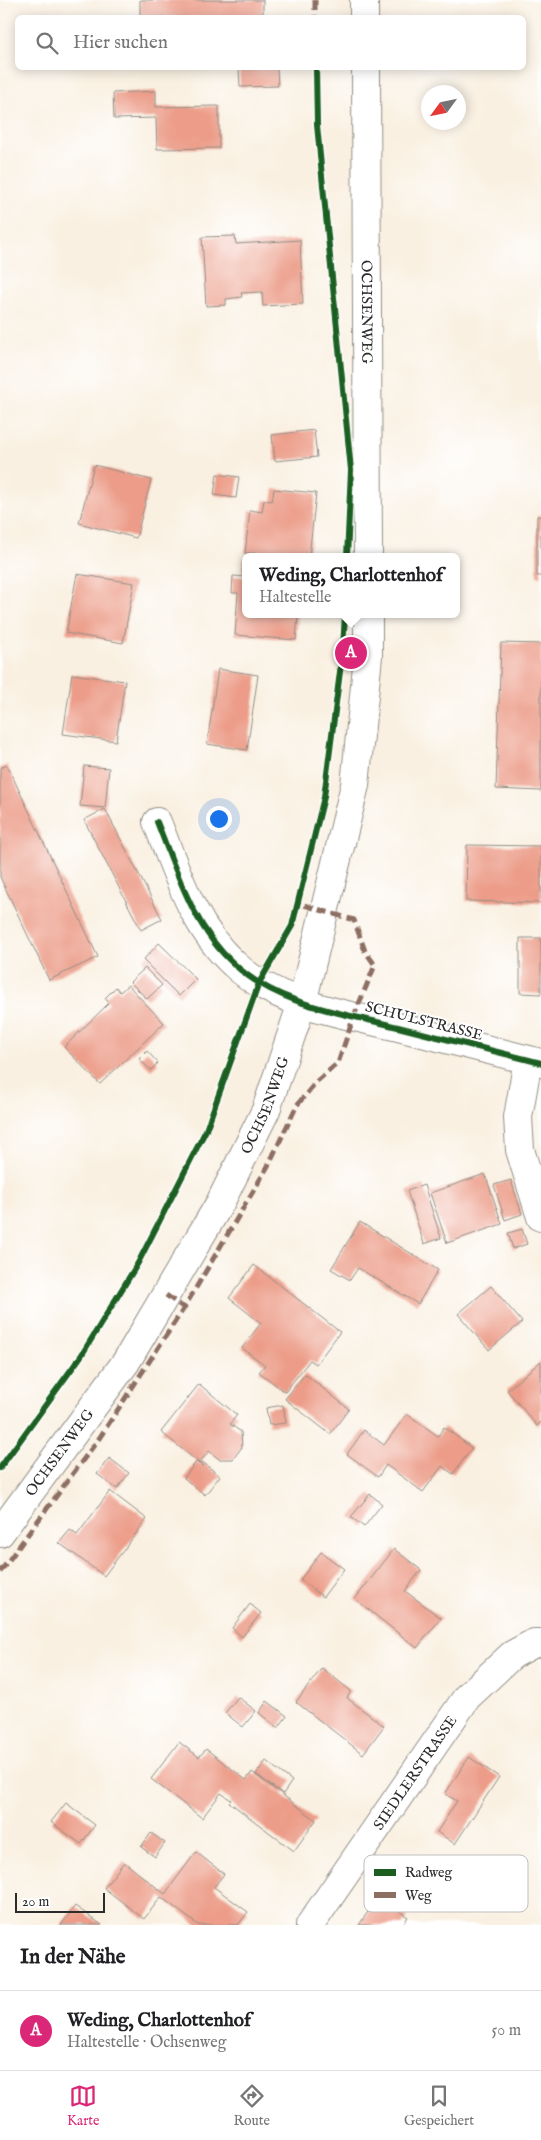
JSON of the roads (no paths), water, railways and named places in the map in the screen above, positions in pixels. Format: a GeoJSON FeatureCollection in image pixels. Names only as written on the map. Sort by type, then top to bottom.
{"type":"FeatureCollection","features":[{"type":"Feature","properties":{"kind":"main road"},"geometry":{"type":"LineString","coordinates":[[364,0],[364,15]]}},
{"type":"Feature","properties":{"kind":"main road","name":"OCHSENWEG"},"geometry":{"type":"LineString","coordinates":[[366,70],[368,553]]}},
{"type":"Feature","properties":{"kind":"main road","name":"OCHSENWEG"},"geometry":{"type":"LineString","coordinates":[[0,1533],[126,1362],[220,1203],[266,1110],[302,1003],[354,785],[368,656],[368,618]]}},
{"type":"Feature","properties":{"kind":"main road","name":"SCHULSTRASSE"},"geometry":{"type":"LineString","coordinates":[[158,822],[187,898],[210,938],[234,964],[258,983],[302,1003],[535,1061],[518,1117],[520,1150],[541,1217]]}},
{"type":"Feature","properties":{"kind":"main road","name":"SIEDLERSTRASSE"},"geometry":{"type":"LineString","coordinates":[[310,1925],[467,1697],[512,1655],[534,1643],[541,1643]]}},
{"type":"Feature","properties":{"kind":"place","name":"Weding, Charlottenhof"},"geometry":{"type":"Point","coordinates":[351,653]}}]}
